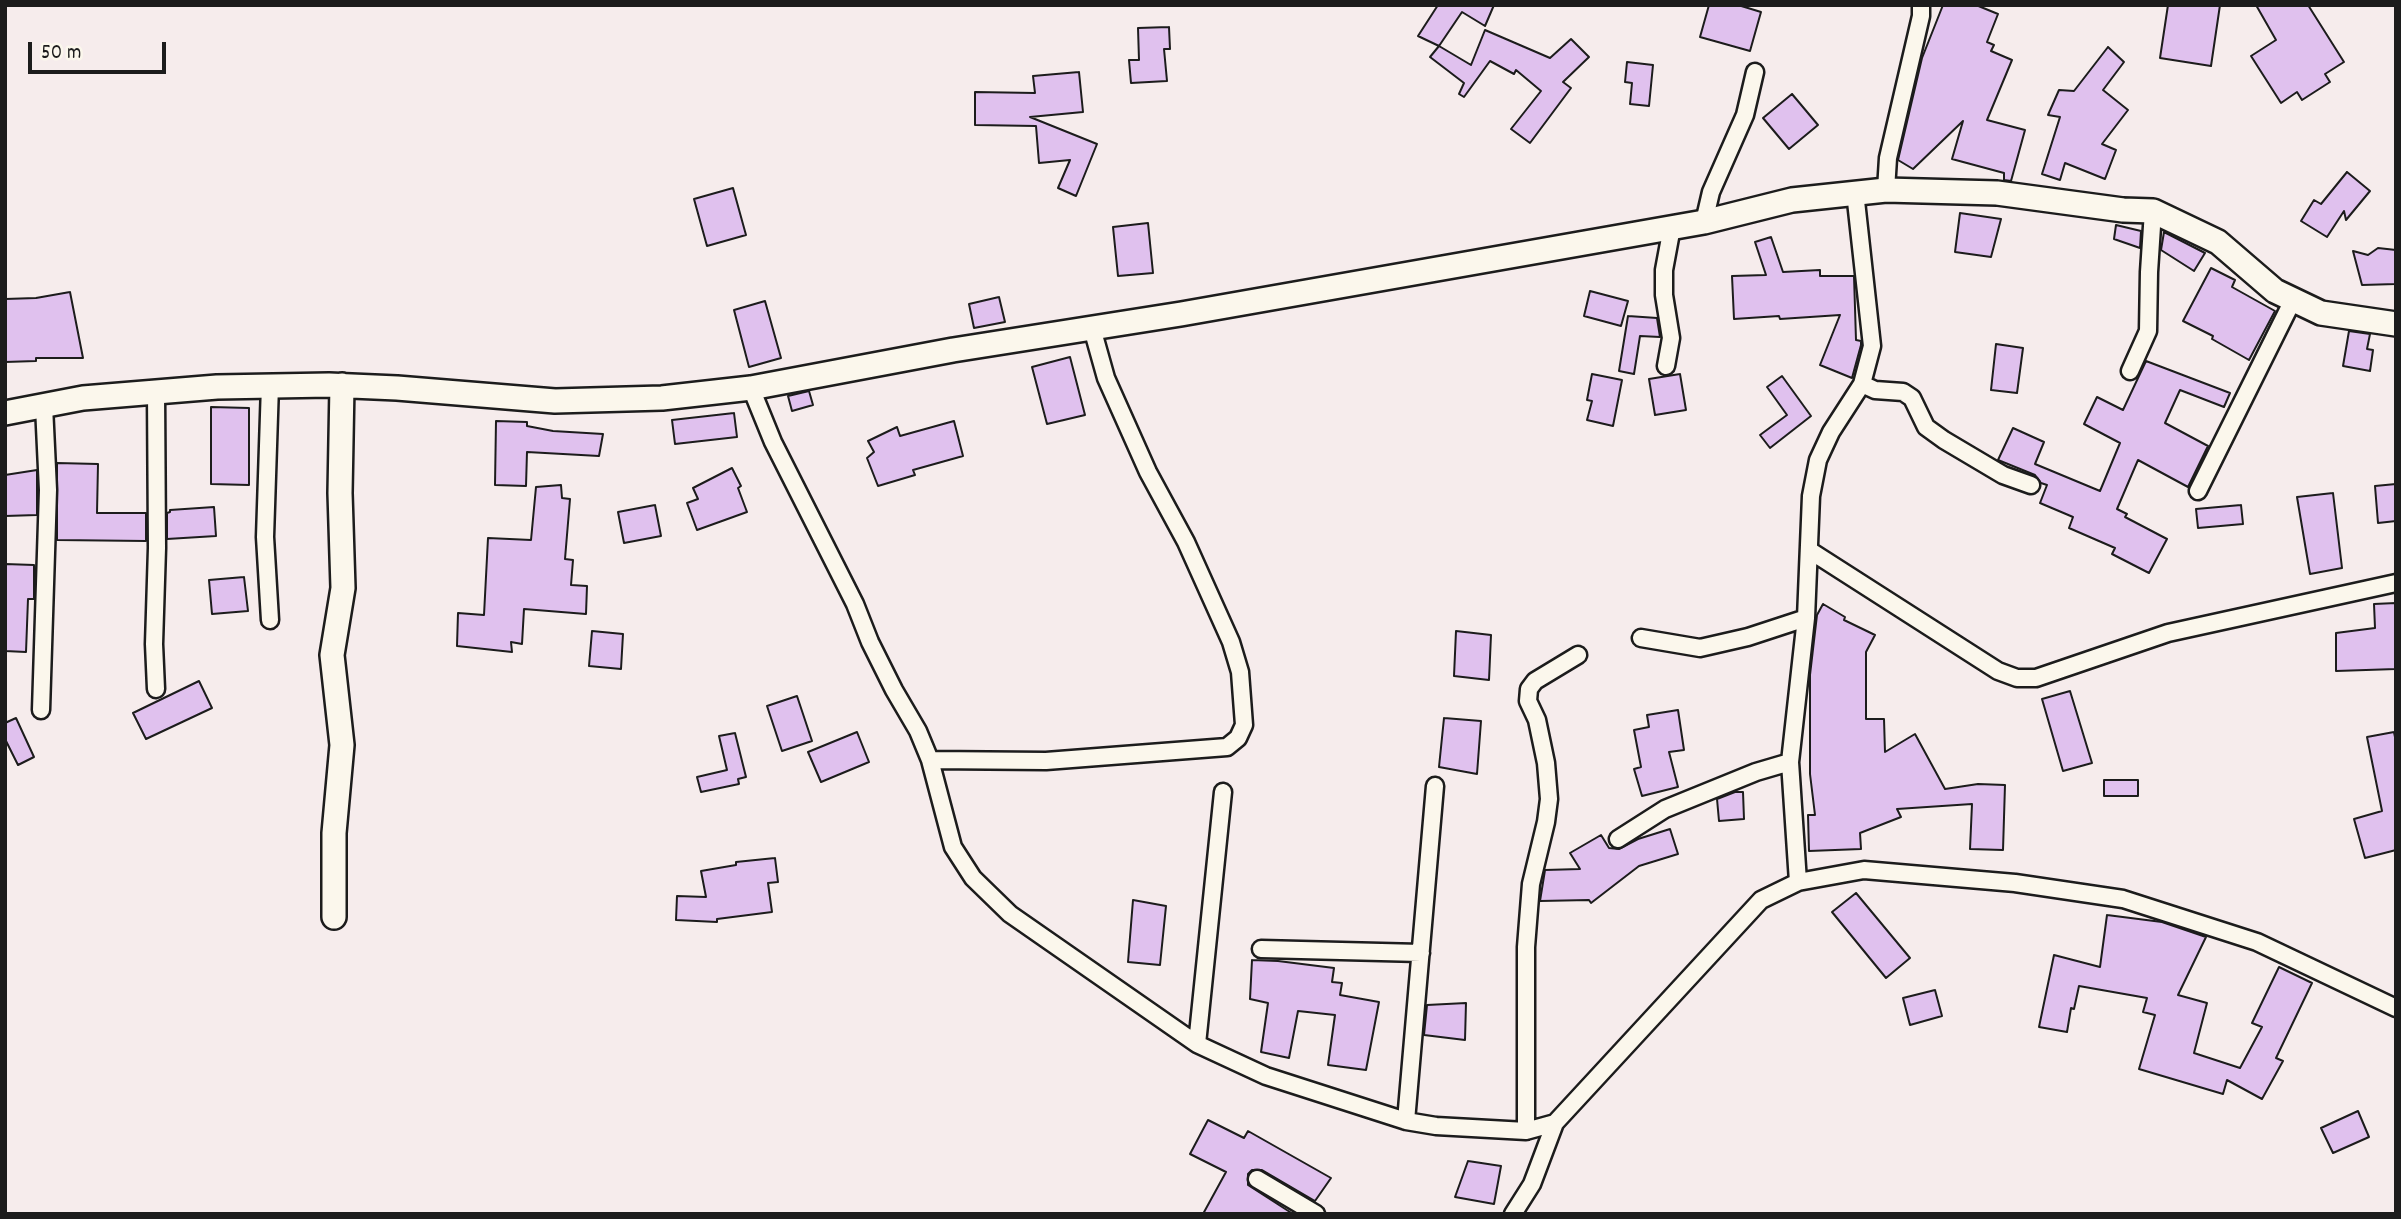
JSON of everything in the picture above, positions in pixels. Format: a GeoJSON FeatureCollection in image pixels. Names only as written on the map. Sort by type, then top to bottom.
{"type":"FeatureCollection","features":[{"type":"Feature","properties":{"kind":"street"},"geometry":{"type":"LineString","coordinates":[[1886,190],[1888,158],[1922,16],[1921,5]]}},
{"type":"Feature","properties":{"kind":"street"},"geometry":{"type":"LineString","coordinates":[[1704,222],[1711,192],[1745,115],[1755,72]]}},
{"type":"Feature","properties":{"kind":"street"},"geometry":{"type":"LineString","coordinates":[[5,413],[83,398],[217,387],[342,385],[555,401],[662,398],[751,388],[953,350],[1704,222],[1792,200],[1886,190],[1997,193],[2123,210],[2153,211],[2218,242],[2274,290],[2293,300],[2321,313],[2396,324]]}},
{"type":"Feature","properties":{"kind":"street"},"geometry":{"type":"LineString","coordinates":[[1798,882],[1790,762],[1806,618],[1811,496],[1818,460],[1831,432],[1862,384],[1872,346],[1855,192]]}},
{"type":"Feature","properties":{"kind":"street"},"geometry":{"type":"LineString","coordinates":[[2130,371],[2148,331],[2153,211]]}},
{"type":"Feature","properties":{"kind":"street"},"geometry":{"type":"LineString","coordinates":[[1666,366],[1671,338],[1664,295],[1664,270],[1672,227]]}},
{"type":"Feature","properties":{"kind":"street"},"geometry":{"type":"LineString","coordinates":[[2198,491],[2293,300]]}},
{"type":"Feature","properties":{"kind":"street"},"geometry":{"type":"LineString","coordinates":[[930,761],[1046,761],[1227,747],[1238,738],[1244,725],[1240,672],[1231,642],[1186,542],[1148,472],[1107,377],[1092,328]]}},
{"type":"Feature","properties":{"kind":"street"},"geometry":{"type":"LineString","coordinates":[[1862,384],[1875,390],[1903,392],[1912,398],[1926,427],[2003,475],[2031,485]]}},
{"type":"Feature","properties":{"kind":"street"},"geometry":{"type":"LineString","coordinates":[[334,917],[334,833],[342,745],[332,654],[343,588],[340,493],[342,385]]}},
{"type":"Feature","properties":{"kind":"street"},"geometry":{"type":"LineString","coordinates":[[270,386],[270,455],[265,537],[270,620]]}},
{"type":"Feature","properties":{"kind":"street"},"geometry":{"type":"LineString","coordinates":[[751,388],[773,442],[855,604],[894,690],[918,731],[930,761],[953,848],[973,878],[1010,914],[1197,1044],[1266,1076],[1406,1121],[1436,1126],[1526,1131],[1555,1123]]}},
{"type":"Feature","properties":{"kind":"street"},"geometry":{"type":"LineString","coordinates":[[156,392],[156,689]]}},
{"type":"Feature","properties":{"kind":"street"},"geometry":{"type":"LineString","coordinates":[[41,710],[48,490],[44,406]]}},
{"type":"Feature","properties":{"kind":"street"},"geometry":{"type":"LineString","coordinates":[[1809,550],[1998,671],[2017,678],[2036,678],[2168,633],[2396,583]]}},
{"type":"Feature","properties":{"kind":"street"},"geometry":{"type":"LineString","coordinates":[[1641,638],[1700,648],[1748,637],[1806,618]]}},
{"type":"Feature","properties":{"kind":"street"},"geometry":{"type":"LineString","coordinates":[[1526,1131],[1526,947],[1531,884],[1549,799],[1546,763],[1537,720],[1528,701],[1529,690],[1535,681],[1578,655]]}},
{"type":"Feature","properties":{"kind":"street"},"geometry":{"type":"LineString","coordinates":[[1618,839],[1665,808],[1756,772],[1790,762]]}},
{"type":"Feature","properties":{"kind":"street"},"geometry":{"type":"LineString","coordinates":[[1406,1121],[1435,786]]}},
{"type":"Feature","properties":{"kind":"street"},"geometry":{"type":"LineString","coordinates":[[1197,1044],[1223,792]]}},
{"type":"Feature","properties":{"kind":"street"},"geometry":{"type":"LineString","coordinates":[[1513,1214],[1532,1184],[1555,1123],[1761,900],[1798,882],[1864,870],[2015,883],[2123,899],[2257,942],[2396,1008]]}},
{"type":"Feature","properties":{"kind":"street"},"geometry":{"type":"LineString","coordinates":[[1261,949],[1421,953]]}},
{"type":"Feature","properties":{"kind":"street"},"geometry":{"type":"LineString","coordinates":[[1257,1179],[1316,1214]]}},
{"type":"Feature","properties":{"kind":"building"},"geometry":{"type":"Polygon","coordinates":[[[1438,5],[1494,5],[1485,26],[1462,12],[1439,46],[1418,36],[1438,5]]]}},
{"type":"Feature","properties":{"kind":"building"},"geometry":{"type":"Polygon","coordinates":[[[1709,5],[1738,5],[1761,12],[1750,51],[1700,37],[1709,5]]]}},
{"type":"Feature","properties":{"kind":"building"},"geometry":{"type":"Polygon","coordinates":[[[1943,5],[1976,5],[1998,14],[1987,42],[1994,45],[1991,51],[2012,60],[1987,120],[2025,130],[2011,181],[2004,180],[2004,173],[1952,159],[1963,121],[1913,169],[1898,160],[1922,58],[1943,5]]]}},
{"type":"Feature","properties":{"kind":"building"},"geometry":{"type":"Polygon","coordinates":[[[2168,5],[2220,5],[2211,66],[2160,58],[2168,5]]]}},
{"type":"Feature","properties":{"kind":"building"},"geometry":{"type":"Polygon","coordinates":[[[2256,5],[2308,5],[2344,62],[2325,74],[2330,82],[2302,100],[2297,92],[2281,103],[2251,56],[2276,40],[2256,5]]]}},
{"type":"Feature","properties":{"kind":"building"},"geometry":{"type":"Polygon","coordinates":[[[1169,27],[1170,49],[1164,49],[1167,81],[1131,83],[1129,60],[1139,60],[1138,28],[1169,27]]]}},
{"type":"Feature","properties":{"kind":"building"},"geometry":{"type":"Polygon","coordinates":[[[1485,30],[1550,58],[1571,39],[1589,57],[1563,82],[1571,88],[1530,143],[1511,129],[1541,91],[1516,70],[1514,74],[1490,61],[1464,97],[1459,94],[1464,83],[1430,57],[1439,46],[1471,65],[1485,30]]]}},
{"type":"Feature","properties":{"kind":"building"},"geometry":{"type":"Polygon","coordinates":[[[2108,47],[2124,62],[2103,90],[2128,110],[2102,144],[2116,150],[2105,179],[2065,163],[2060,180],[2042,174],[2060,117],[2048,115],[2059,90],[2074,91],[2108,47]]]}},
{"type":"Feature","properties":{"kind":"building"},"geometry":{"type":"Polygon","coordinates":[[[1627,62],[1653,65],[1649,106],[1630,104],[1632,83],[1625,82],[1627,62]]]}},
{"type":"Feature","properties":{"kind":"building"},"geometry":{"type":"Polygon","coordinates":[[[1079,72],[1083,112],[1030,117],[1097,144],[1076,196],[1058,188],[1070,160],[1039,163],[1036,126],[975,125],[975,92],[1035,93],[1033,76],[1079,72]]]}},
{"type":"Feature","properties":{"kind":"building"},"geometry":{"type":"Polygon","coordinates":[[[1792,94],[1818,125],[1789,149],[1763,118],[1792,94]]]}},
{"type":"Feature","properties":{"kind":"building"},"geometry":{"type":"Polygon","coordinates":[[[2347,172],[2370,191],[2346,220],[2344,211],[2327,237],[2301,221],[2314,200],[2321,204],[2347,172]]]}},
{"type":"Feature","properties":{"kind":"building"},"geometry":{"type":"Polygon","coordinates":[[[733,188],[746,235],[707,246],[694,199],[733,188]]]}},
{"type":"Feature","properties":{"kind":"building"},"geometry":{"type":"Polygon","coordinates":[[[1960,213],[2001,219],[1991,257],[1955,252],[1960,213]]]}},
{"type":"Feature","properties":{"kind":"building"},"geometry":{"type":"Polygon","coordinates":[[[1148,223],[1153,273],[1118,276],[1113,227],[1148,223]]]}},
{"type":"Feature","properties":{"kind":"building"},"geometry":{"type":"Polygon","coordinates":[[[2116,225],[2141,231],[2140,248],[2114,239],[2116,225]]]}},
{"type":"Feature","properties":{"kind":"building"},"geometry":{"type":"Polygon","coordinates":[[[2164,232],[2205,253],[2194,271],[2161,250],[2164,232]]]}},
{"type":"Feature","properties":{"kind":"building"},"geometry":{"type":"Polygon","coordinates":[[[1771,237],[1783,272],[1820,270],[1820,276],[1854,276],[1856,340],[1861,341],[1861,345],[1852,378],[1820,365],[1840,315],[1734,319],[1732,276],[1766,275],[1755,242],[1771,237]]]}},
{"type":"Feature","properties":{"kind":"building"},"geometry":{"type":"Polygon","coordinates":[[[2378,248],[2396,250],[2396,284],[2362,285],[2353,251],[2368,255],[2378,248]]]}},
{"type":"Feature","properties":{"kind":"building"},"geometry":{"type":"Polygon","coordinates":[[[2211,268],[2235,280],[2232,287],[2275,311],[2249,360],[2212,339],[2213,336],[2183,321],[2211,268]]]}},
{"type":"Feature","properties":{"kind":"building"},"geometry":{"type":"Polygon","coordinates":[[[1590,291],[1628,301],[1621,326],[1584,316],[1590,291]]]}},
{"type":"Feature","properties":{"kind":"building"},"geometry":{"type":"Polygon","coordinates":[[[70,292],[83,358],[36,358],[36,361],[5,362],[5,299],[36,298],[70,292]]]}},
{"type":"Feature","properties":{"kind":"building"},"geometry":{"type":"Polygon","coordinates":[[[999,297],[1005,322],[974,328],[969,304],[999,297]]]}},
{"type":"Feature","properties":{"kind":"building"},"geometry":{"type":"Polygon","coordinates":[[[765,301],[781,358],[749,367],[734,310],[765,301]]]}},
{"type":"Feature","properties":{"kind":"building"},"geometry":{"type":"Polygon","coordinates":[[[1628,316],[1657,318],[1660,337],[1640,336],[1634,374],[1619,371],[1628,316]]]}},
{"type":"Feature","properties":{"kind":"building"},"geometry":{"type":"Polygon","coordinates":[[[2349,331],[2370,334],[2367,349],[2373,350],[2370,371],[2343,366],[2349,331]]]}},
{"type":"Feature","properties":{"kind":"building"},"geometry":{"type":"Polygon","coordinates":[[[1996,344],[2023,348],[2017,393],[1991,390],[1996,344]]]}},
{"type":"Feature","properties":{"kind":"building"},"geometry":{"type":"Polygon","coordinates":[[[1070,357],[1085,415],[1047,424],[1032,367],[1070,357]]]}},
{"type":"Feature","properties":{"kind":"building"},"geometry":{"type":"Polygon","coordinates":[[[2146,361],[2230,393],[2224,407],[2180,390],[2165,423],[2208,446],[2188,487],[2138,460],[2117,509],[2127,514],[2125,517],[2167,539],[2149,573],[2112,554],[2115,548],[2069,528],[2073,517],[2040,503],[2047,485],[2041,483],[2035,475],[1998,460],[2013,428],[2044,442],[2035,464],[2100,491],[2120,443],[2084,424],[2097,397],[2123,410],[2146,361]]]}},
{"type":"Feature","properties":{"kind":"building"},"geometry":{"type":"Polygon","coordinates":[[[1592,374],[1622,380],[1613,426],[1587,420],[1592,401],[1587,400],[1592,374]]]}},
{"type":"Feature","properties":{"kind":"building"},"geometry":{"type":"Polygon","coordinates":[[[1680,374],[1686,410],[1655,415],[1649,379],[1680,374]]]}},
{"type":"Feature","properties":{"kind":"building"},"geometry":{"type":"Polygon","coordinates":[[[1782,376],[1811,416],[1770,448],[1760,435],[1787,415],[1767,387],[1782,376]]]}},
{"type":"Feature","properties":{"kind":"building"},"geometry":{"type":"Polygon","coordinates":[[[809,391],[813,405],[792,411],[788,396],[809,391]]]}},
{"type":"Feature","properties":{"kind":"building"},"geometry":{"type":"Polygon","coordinates":[[[211,407],[249,408],[249,485],[211,484],[211,407]]]}},
{"type":"Feature","properties":{"kind":"building"},"geometry":{"type":"Polygon","coordinates":[[[734,413],[737,437],[675,444],[672,420],[734,413]]]}},
{"type":"Feature","properties":{"kind":"building"},"geometry":{"type":"Polygon","coordinates":[[[496,421],[527,422],[527,426],[553,431],[603,434],[599,456],[527,452],[526,486],[495,485],[496,421]]]}},
{"type":"Feature","properties":{"kind":"building"},"geometry":{"type":"Polygon","coordinates":[[[954,421],[963,456],[913,470],[915,475],[878,486],[867,458],[874,452],[868,441],[897,427],[900,436],[954,421]]]}},
{"type":"Feature","properties":{"kind":"building"},"geometry":{"type":"Polygon","coordinates":[[[57,463],[98,464],[97,513],[146,513],[146,541],[57,540],[57,463]]]}},
{"type":"Feature","properties":{"kind":"building"},"geometry":{"type":"Polygon","coordinates":[[[732,468],[741,486],[738,488],[747,512],[697,530],[687,503],[698,499],[693,488],[732,468]]]}},
{"type":"Feature","properties":{"kind":"building"},"geometry":{"type":"Polygon","coordinates":[[[37,470],[37,515],[5,516],[5,475],[37,470]]]}},
{"type":"Feature","properties":{"kind":"building"},"geometry":{"type":"Polygon","coordinates":[[[2396,484],[2396,521],[2378,523],[2375,486],[2396,484]]]}},
{"type":"Feature","properties":{"kind":"building"},"geometry":{"type":"Polygon","coordinates":[[[561,485],[562,498],[570,499],[565,559],[573,560],[571,585],[587,586],[586,614],[524,609],[522,644],[511,642],[512,652],[457,646],[458,613],[484,615],[488,538],[531,540],[536,487],[561,485]]]}},
{"type":"Feature","properties":{"kind":"building"},"geometry":{"type":"Polygon","coordinates":[[[2333,493],[2342,568],[2310,574],[2297,497],[2333,493]]]}},
{"type":"Feature","properties":{"kind":"building"},"geometry":{"type":"Polygon","coordinates":[[[655,505],[661,536],[624,543],[618,512],[655,505]]]}},
{"type":"Feature","properties":{"kind":"building"},"geometry":{"type":"Polygon","coordinates":[[[2241,505],[2243,524],[2198,528],[2196,509],[2241,505]]]}},
{"type":"Feature","properties":{"kind":"building"},"geometry":{"type":"Polygon","coordinates":[[[214,507],[216,536],[167,539],[167,513],[170,510],[214,507]]]}},
{"type":"Feature","properties":{"kind":"building"},"geometry":{"type":"Polygon","coordinates":[[[5,564],[34,565],[34,599],[28,599],[26,652],[5,651],[5,564]]]}},
{"type":"Feature","properties":{"kind":"building"},"geometry":{"type":"Polygon","coordinates":[[[244,577],[248,611],[212,614],[209,580],[244,577]]]}},
{"type":"Feature","properties":{"kind":"building"},"geometry":{"type":"Polygon","coordinates":[[[2396,603],[2396,669],[2336,671],[2336,633],[2375,628],[2374,604],[2396,603]]]}},
{"type":"Feature","properties":{"kind":"building"},"geometry":{"type":"Polygon","coordinates":[[[1823,604],[1845,617],[1844,620],[1875,635],[1866,652],[1866,719],[1884,719],[1885,752],[1915,734],[1945,789],[1978,784],[2005,785],[2003,850],[1970,849],[1972,804],[1897,809],[1901,817],[1860,833],[1861,849],[1809,851],[1808,815],[1815,815],[1810,774],[1810,675],[1817,615],[1823,604]]]}},
{"type":"Feature","properties":{"kind":"building"},"geometry":{"type":"Polygon","coordinates":[[[592,631],[623,634],[621,669],[589,666],[592,631]]]}},
{"type":"Feature","properties":{"kind":"building"},"geometry":{"type":"Polygon","coordinates":[[[1456,631],[1491,635],[1489,680],[1454,676],[1456,631]]]}},
{"type":"Feature","properties":{"kind":"building"},"geometry":{"type":"Polygon","coordinates":[[[199,681],[212,708],[146,739],[133,713],[199,681]]]}},
{"type":"Feature","properties":{"kind":"building"},"geometry":{"type":"Polygon","coordinates":[[[2070,691],[2092,763],[2063,771],[2042,699],[2070,691]]]}},
{"type":"Feature","properties":{"kind":"building"},"geometry":{"type":"Polygon","coordinates":[[[797,696],[812,741],[782,751],[767,706],[797,696]]]}},
{"type":"Feature","properties":{"kind":"building"},"geometry":{"type":"Polygon","coordinates":[[[1678,710],[1684,750],[1669,752],[1678,787],[1642,796],[1634,769],[1641,767],[1634,730],[1649,727],[1647,715],[1678,710]]]}},
{"type":"Feature","properties":{"kind":"building"},"geometry":{"type":"Polygon","coordinates":[[[16,718],[34,757],[18,765],[5,739],[5,723],[16,718]]]}},
{"type":"Feature","properties":{"kind":"building"},"geometry":{"type":"Polygon","coordinates":[[[1444,718],[1481,721],[1477,774],[1439,767],[1444,718]]]}},
{"type":"Feature","properties":{"kind":"building"},"geometry":{"type":"Polygon","coordinates":[[[857,732],[869,762],[821,782],[808,752],[857,732]]]}},
{"type":"Feature","properties":{"kind":"building"},"geometry":{"type":"Polygon","coordinates":[[[2394,732],[2396,850],[2365,858],[2354,819],[2382,811],[2367,737],[2394,732]]]}},
{"type":"Feature","properties":{"kind":"building"},"geometry":{"type":"Polygon","coordinates":[[[735,733],[746,777],[738,779],[739,784],[701,792],[697,777],[727,770],[719,736],[735,733]]]}},
{"type":"Feature","properties":{"kind":"building"},"geometry":{"type":"Polygon","coordinates":[[[2104,780],[2138,780],[2138,796],[2104,796],[2104,780]]]}},
{"type":"Feature","properties":{"kind":"building"},"geometry":{"type":"Polygon","coordinates":[[[1743,792],[1744,819],[1719,821],[1717,799],[1743,792]]]}},
{"type":"Feature","properties":{"kind":"building"},"geometry":{"type":"Polygon","coordinates":[[[1670,829],[1678,854],[1639,866],[1591,903],[1589,900],[1540,901],[1545,870],[1580,869],[1570,853],[1601,835],[1609,848],[1619,849],[1638,839],[1670,829]]]}},
{"type":"Feature","properties":{"kind":"building"},"geometry":{"type":"Polygon","coordinates":[[[775,858],[778,882],[768,883],[772,912],[717,919],[717,922],[676,920],[677,896],[706,897],[701,871],[736,865],[736,862],[775,858]]]}},
{"type":"Feature","properties":{"kind":"building"},"geometry":{"type":"Polygon","coordinates":[[[1856,893],[1910,958],[1886,978],[1832,912],[1856,893]]]}},
{"type":"Feature","properties":{"kind":"building"},"geometry":{"type":"Polygon","coordinates":[[[1133,900],[1166,906],[1160,965],[1128,962],[1133,900]]]}},
{"type":"Feature","properties":{"kind":"building"},"geometry":{"type":"Polygon","coordinates":[[[2107,915],[2162,922],[2206,937],[2178,995],[2207,1003],[2194,1053],[2240,1068],[2262,1027],[2252,1023],[2279,967],[2312,983],[2276,1058],[2283,1061],[2262,1099],[2227,1080],[2223,1094],[2139,1069],[2155,1015],[2143,1012],[2147,998],[2079,986],[2074,1009],[2071,1008],[2067,1032],[2039,1027],[2054,955],[2100,967],[2107,915]]]}},
{"type":"Feature","properties":{"kind":"building"},"geometry":{"type":"Polygon","coordinates":[[[1252,960],[1334,968],[1332,982],[1342,983],[1340,995],[1379,1002],[1366,1070],[1328,1065],[1335,1015],[1298,1011],[1289,1058],[1261,1052],[1268,1003],[1250,999],[1252,960]]]}},
{"type":"Feature","properties":{"kind":"building"},"geometry":{"type":"Polygon","coordinates":[[[1935,990],[1942,1016],[1910,1025],[1903,998],[1935,990]]]}},
{"type":"Feature","properties":{"kind":"building"},"geometry":{"type":"Polygon","coordinates":[[[1466,1003],[1465,1040],[1424,1035],[1427,1005],[1466,1003]]]}},
{"type":"Feature","properties":{"kind":"building"},"geometry":{"type":"Polygon","coordinates":[[[2358,1111],[2369,1137],[2333,1153],[2321,1128],[2358,1111]]]}},
{"type":"Feature","properties":{"kind":"building"},"geometry":{"type":"Polygon","coordinates":[[[1208,1120],[1244,1138],[1248,1131],[1331,1178],[1315,1201],[1262,1170],[1252,1170],[1248,1174],[1248,1185],[1293,1214],[1203,1214],[1226,1172],[1190,1154],[1208,1120]]]}},
{"type":"Feature","properties":{"kind":"building"},"geometry":{"type":"Polygon","coordinates":[[[1468,1161],[1501,1166],[1494,1204],[1455,1197],[1468,1161]]]}}]}
